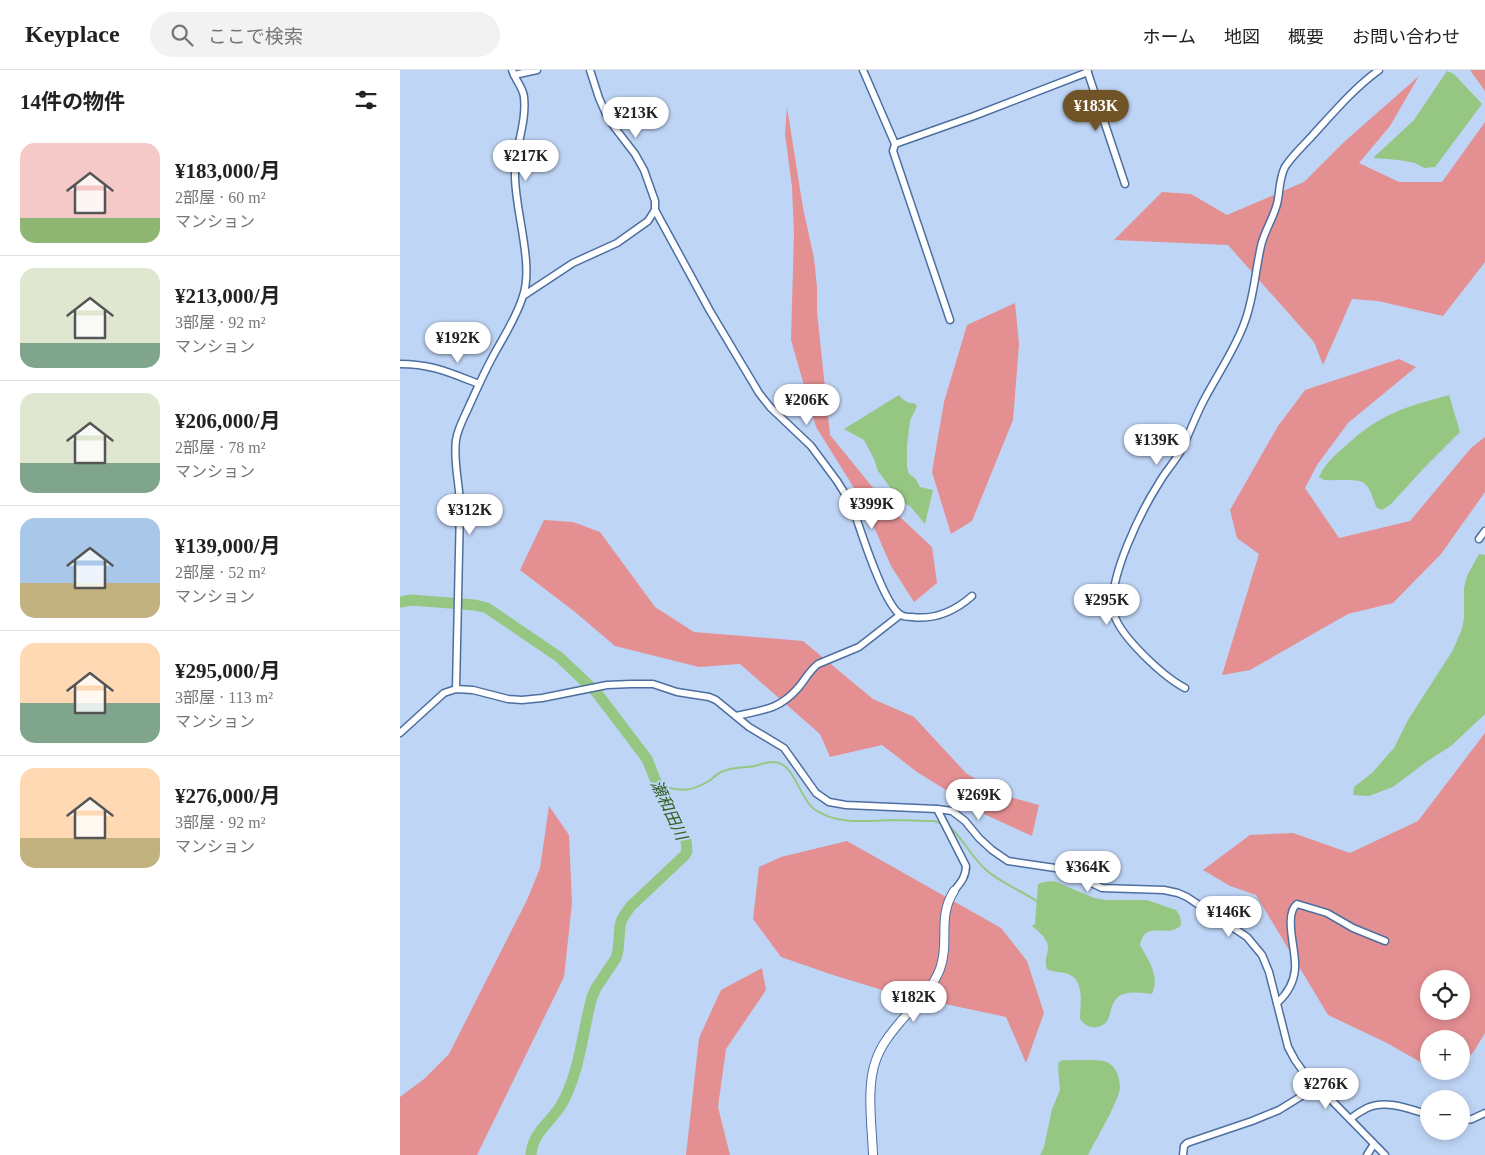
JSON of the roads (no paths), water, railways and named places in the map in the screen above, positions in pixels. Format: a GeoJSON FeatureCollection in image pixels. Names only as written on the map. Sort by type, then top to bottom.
{"type":"FeatureCollection","features":[{"type":"Feature","properties":{"kind":"street"},"geometry":{"type":"LineString","coordinates":[[456,689],[460,505],[456,444],[460,427],[479,384],[523,296],[526,269],[525,253],[516,197],[515,175],[524,105],[522,89],[513,72],[537,70]]}},
{"type":"Feature","properties":{"kind":"street"},"geometry":{"type":"LineString","coordinates":[[590,70],[606,114],[614,128],[635,154],[644,170],[655,201],[655,210],[710,311],[759,393],[770,407],[811,446],[847,495],[891,604],[900,615],[917,618],[933,617],[962,605],[972,596]]}},
{"type":"Feature","properties":{"kind":"street"},"geometry":{"type":"LineString","coordinates":[[863,70],[895,144],[893,152],[950,320]]}},
{"type":"Feature","properties":{"kind":"street"},"geometry":{"type":"LineString","coordinates":[[1185,688],[1160,670],[1123,632],[1114,615],[1112,606],[1113,594],[1120,569],[1132,534],[1151,496],[1180,452],[1198,410],[1230,355],[1245,322],[1261,247],[1276,206],[1284,164],[1365,81],[1379,70]]}},
{"type":"Feature","properties":{"kind":"street"},"geometry":{"type":"LineString","coordinates":[[895,144],[974,116],[1087,71],[1125,184]]}},
{"type":"Feature","properties":{"kind":"street"},"geometry":{"type":"LineString","coordinates":[[523,296],[572,263],[611,246],[629,235],[648,220],[655,210]]}},
{"type":"Feature","properties":{"kind":"street"},"geometry":{"type":"LineString","coordinates":[[400,364],[429,366],[479,384]]}},
{"type":"Feature","properties":{"kind":"street"},"geometry":{"type":"LineString","coordinates":[[1479,539],[1485,530]]}},
{"type":"Feature","properties":{"kind":"street"},"geometry":{"type":"LineString","coordinates":[[736,716],[778,706],[792,694],[818,664],[859,647],[900,615]]}},
{"type":"Feature","properties":{"kind":"street"},"geometry":{"type":"LineString","coordinates":[[400,733],[444,693],[456,689],[473,690],[508,699],[522,700],[542,698],[607,685],[653,684],[677,692],[712,698],[749,727],[784,748],[816,792],[829,802],[846,805],[947,810],[956,813],[992,850],[1008,861],[1062,869],[1104,888],[1164,890],[1187,896],[1242,933],[1256,946],[1267,966],[1290,1052],[1302,1070],[1385,1155]]}},
{"type":"Feature","properties":{"kind":"street"},"geometry":{"type":"LineString","coordinates":[[873,1155],[871,1091],[874,1065],[887,1039],[923,996],[938,973],[945,949],[945,908],[954,891],[963,880],[965,873],[966,866],[937,809]]}},
{"type":"Feature","properties":{"kind":"street"},"geometry":{"type":"LineString","coordinates":[[1277,1003],[1285,996],[1294,976],[1295,954],[1291,919],[1293,908],[1297,904],[1327,913],[1353,928],[1385,941]]}},
{"type":"Feature","properties":{"kind":"street"},"geometry":{"type":"LineString","coordinates":[[1184,1155],[1186,1143],[1252,1122],[1279,1110],[1318,1086]]}},
{"type":"Feature","properties":{"kind":"street"},"geometry":{"type":"LineString","coordinates":[[1350,1119],[1365,1108],[1378,1105],[1395,1106],[1420,1113]]}},
{"type":"Feature","properties":{"kind":"street"},"geometry":{"type":"LineString","coordinates":[[1470,1119],[1485,1113]]}},
{"type":"Feature","properties":{"kind":"street"},"geometry":{"type":"LineString","coordinates":[[1366,1155],[1374,1144]]}},
{"type":"Feature","properties":{"kind":"waterway","name":"瀬和田川"},"geometry":{"type":"LineString","coordinates":[[400,602],[411,600],[475,605],[487,608],[559,657],[597,693],[647,759],[665,804],[686,840],[687,851],[685,855],[630,907],[622,919],[616,958],[592,997],[580,1053],[567,1094],[560,1107],[534,1141],[531,1155]]}},
{"type":"Feature","properties":{"kind":"waterway"},"geometry":{"type":"LineString","coordinates":[[658,785],[678,790],[696,788],[725,770],[773,762],[786,768],[814,809],[832,818],[852,821],[934,821],[943,824]]}},
{"type":"Feature","properties":{"kind":"waterway"},"geometry":{"type":"LineString","coordinates":[[950,827],[985,869],[1038,902]]}}]}
